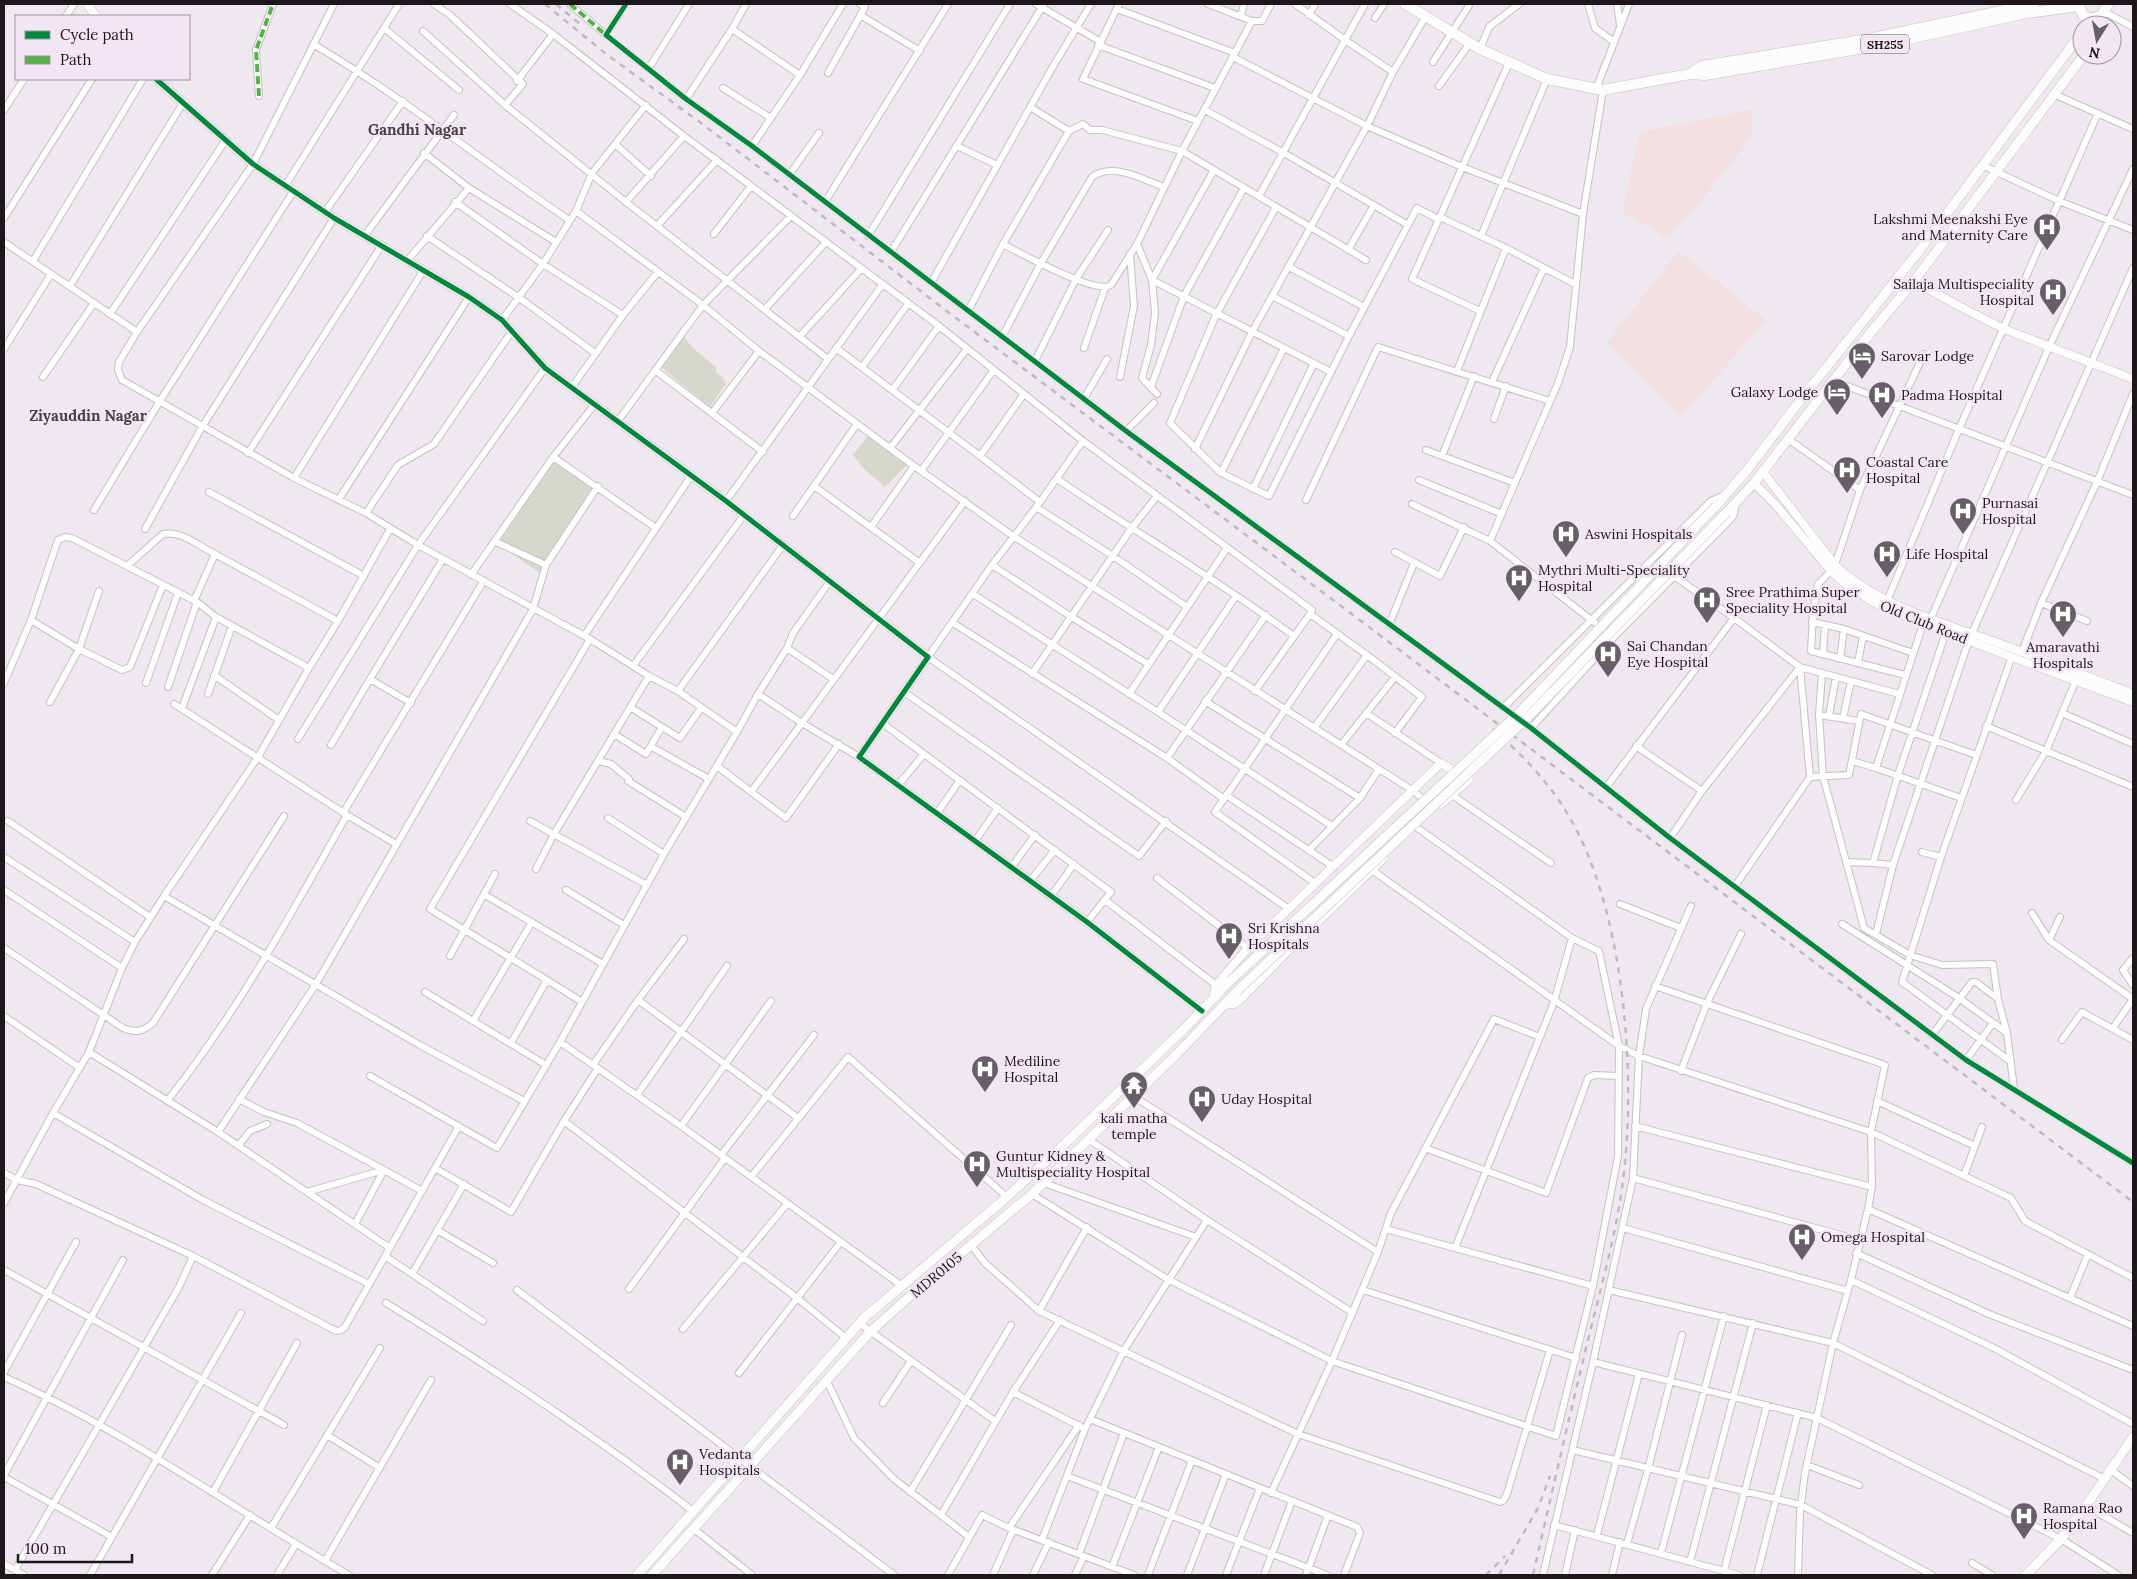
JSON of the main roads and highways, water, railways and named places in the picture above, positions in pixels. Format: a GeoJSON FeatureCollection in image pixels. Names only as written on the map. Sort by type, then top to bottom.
{"type":"FeatureCollection","features":[{"type":"Feature","properties":{"kind":"main road","name":"SH255"},"geometry":{"type":"LineString","coordinates":[[1405,4],[1480,49],[1509,63],[1547,79],[1600,89],[1690,74],[1705,75],[1877,46],[2022,14],[2078,5]]}},
{"type":"Feature","properties":{"kind":"main road","name":"SH255"},"geometry":{"type":"LineString","coordinates":[[1690,74],[1702,66],[1868,39],[2034,4]]}},
{"type":"Feature","properties":{"kind":"main road","name":"MDR0105"},"geometry":{"type":"LineString","coordinates":[[637,1575],[859,1323],[1007,1197],[1115,1097],[1230,981],[1519,713],[1716,506],[1919,251],[2072,46]]}},
{"type":"Feature","properties":{"kind":"main road","name":"MDR0105"},"geometry":{"type":"LineString","coordinates":[[652,1575],[751,1467],[870,1332],[1044,1183],[1194,1036],[1237,991],[1530,715],[1726,513],[1763,472],[1867,337],[1914,281],[2077,65]]}},
{"type":"Feature","properties":{"kind":"main road"},"geometry":{"type":"LineString","coordinates":[[2026,1575],[2060,1539],[2086,1506],[2133,1437]]}},
{"type":"Feature","properties":{"kind":"railway"},"geometry":{"type":"LineString","coordinates":[[545,4],[606,54],[701,123],[948,312],[2133,1202]]}},
{"type":"Feature","properties":{"kind":"railway"},"geometry":{"type":"LineString","coordinates":[[556,4],[580,24]]}},
{"type":"Feature","properties":{"kind":"railway"},"geometry":{"type":"LineString","coordinates":[[1493,729],[1524,758],[1560,801],[1586,851],[1602,895],[1613,942],[1622,992],[1626,1042],[1627,1138],[1620,1204],[1533,1575]]}},
{"type":"Feature","properties":{"kind":"railway"},"geometry":{"type":"LineString","coordinates":[[1499,1575],[1538,1508],[1550,1476]]}},
{"type":"Feature","properties":{"kind":"railway"},"geometry":{"type":"LineString","coordinates":[[1486,1575],[1505,1556]]}},
{"type":"Feature","properties":{"kind":"place","name":"Lakshmi Meenakshi Eye and Maternity Care"},"geometry":{"type":"Point","coordinates":[2047,251]}},
{"type":"Feature","properties":{"kind":"place","name":"Sailaja Multispeciality Hospital"},"geometry":{"type":"Point","coordinates":[2053,316]}},
{"type":"Feature","properties":{"kind":"place","name":"Sarovar Lodge"},"geometry":{"type":"Point","coordinates":[1862,380]}},
{"type":"Feature","properties":{"kind":"place","name":"Galaxy Lodge"},"geometry":{"type":"Point","coordinates":[1837,416]}},
{"type":"Feature","properties":{"kind":"place","name":"Padma Hospital"},"geometry":{"type":"Point","coordinates":[1882,419]}},
{"type":"Feature","properties":{"kind":"place","name":"Coastal Care Hospital"},"geometry":{"type":"Point","coordinates":[1847,494]}},
{"type":"Feature","properties":{"kind":"place","name":"Purnasai Hospital"},"geometry":{"type":"Point","coordinates":[1963,535]}},
{"type":"Feature","properties":{"kind":"place","name":"Aswini Hospitals"},"geometry":{"type":"Point","coordinates":[1566,558]}},
{"type":"Feature","properties":{"kind":"place","name":"Life Hospital"},"geometry":{"type":"Point","coordinates":[1887,578]}},
{"type":"Feature","properties":{"kind":"place","name":"Mythri Multi-Speciality Hospital"},"geometry":{"type":"Point","coordinates":[1519,602]}},
{"type":"Feature","properties":{"kind":"place","name":"Sree Prathima Super Speciality Hospital"},"geometry":{"type":"Point","coordinates":[1707,624]}},
{"type":"Feature","properties":{"kind":"place","name":"Amaravathi Hospitals"},"geometry":{"type":"Point","coordinates":[2063,638]}},
{"type":"Feature","properties":{"kind":"place","name":"Sai Chandan Eye Hospital"},"geometry":{"type":"Point","coordinates":[1608,678]}},
{"type":"Feature","properties":{"kind":"place","name":"Sri Krishna Hospitals"},"geometry":{"type":"Point","coordinates":[1229,960]}},
{"type":"Feature","properties":{"kind":"place","name":"Mediline Hospital"},"geometry":{"type":"Point","coordinates":[985,1093]}},
{"type":"Feature","properties":{"kind":"place","name":"kali matha temple"},"geometry":{"type":"Point","coordinates":[1134,1109]}},
{"type":"Feature","properties":{"kind":"place","name":"Uday Hospital"},"geometry":{"type":"Point","coordinates":[1202,1123]}},
{"type":"Feature","properties":{"kind":"place","name":"Guntur Kidney & Multispeciality Hospital"},"geometry":{"type":"Point","coordinates":[977,1188]}},
{"type":"Feature","properties":{"kind":"place","name":"Omega Hospital"},"geometry":{"type":"Point","coordinates":[1802,1261]}},
{"type":"Feature","properties":{"kind":"place","name":"Vedanta Hospitals"},"geometry":{"type":"Point","coordinates":[680,1486]}},
{"type":"Feature","properties":{"kind":"place","name":"Ramana Rao Hospital"},"geometry":{"type":"Point","coordinates":[2024,1540]}},
{"type":"Feature","properties":{"kind":"district","name":"Gandhi Nagar"},"geometry":{"type":"Point","coordinates":[417,129]}},
{"type":"Feature","properties":{"kind":"district","name":"Ziyauddin Nagar"},"geometry":{"type":"Point","coordinates":[88,415]}}]}
